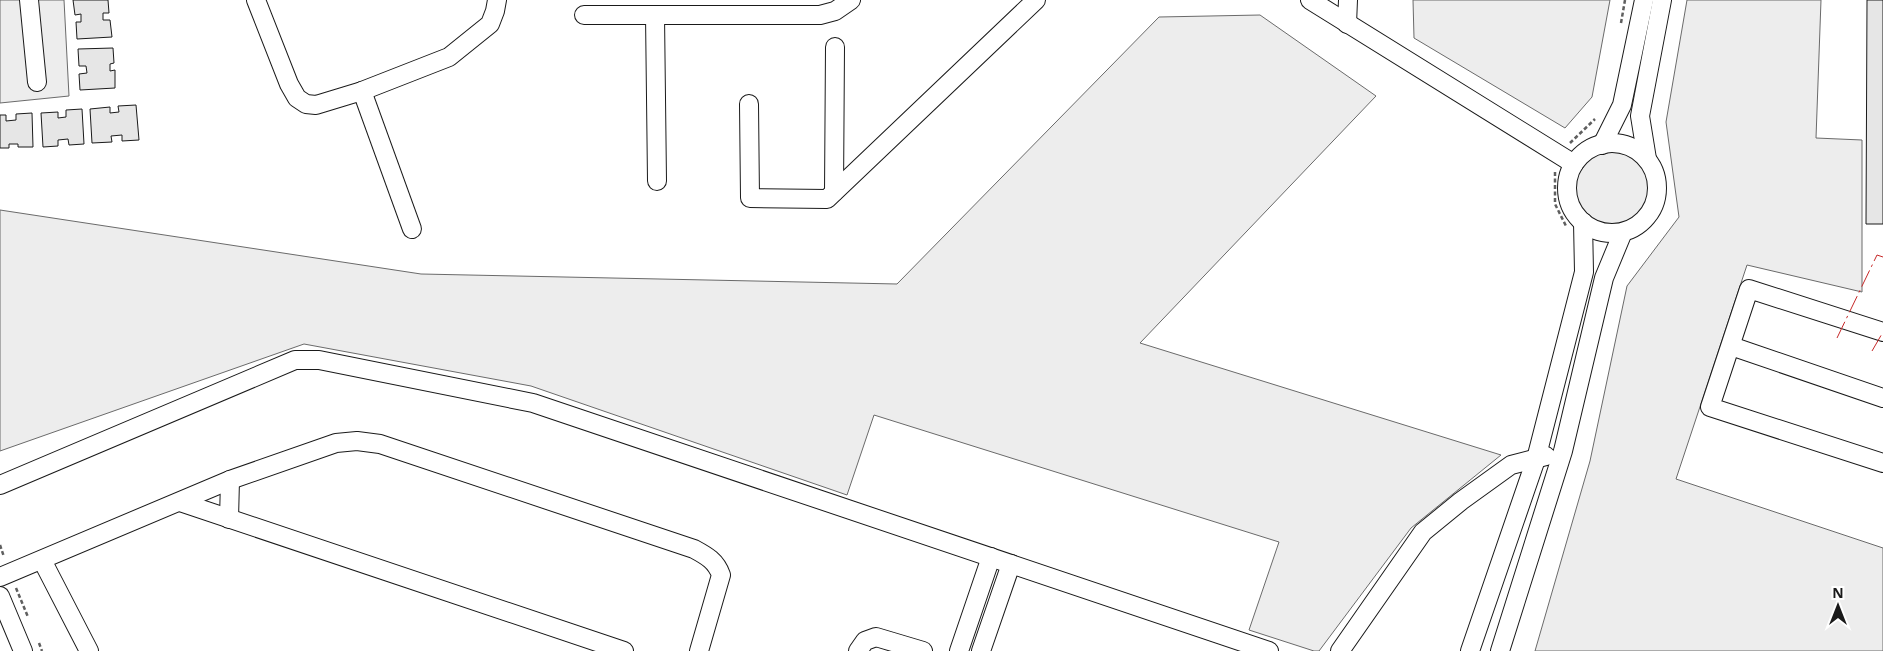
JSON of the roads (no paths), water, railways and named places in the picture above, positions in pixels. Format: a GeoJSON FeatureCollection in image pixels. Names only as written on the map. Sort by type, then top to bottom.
{"type":"FeatureCollection","features":[{"type":"Feature","properties":{"kind":"street"},"geometry":{"type":"LineString","coordinates":[[28,0],[37,82]]}},
{"type":"Feature","properties":{"kind":"street"},"geometry":{"type":"LineString","coordinates":[[256,0],[289,84],[297,98],[306,104],[316,105],[362,91],[450,57],[490,24],[497,0]]}},
{"type":"Feature","properties":{"kind":"street"},"geometry":{"type":"LineString","coordinates":[[584,15],[820,15],[835,11],[851,0]]}},
{"type":"Feature","properties":{"kind":"street"},"geometry":{"type":"LineString","coordinates":[[749,104],[750,198],[828,199],[1036,0]]}},
{"type":"Feature","properties":{"kind":"street"},"geometry":{"type":"LineString","coordinates":[[1310,0],[1574,164]]}},
{"type":"Feature","properties":{"kind":"street"},"geometry":{"type":"LineString","coordinates":[[1347,24],[1348,0]]}},
{"type":"Feature","properties":{"kind":"street"},"geometry":{"type":"LineString","coordinates":[[1602,145],[1622,105],[1644,0]]}},
{"type":"Feature","properties":{"kind":"street"},"geometry":{"type":"LineString","coordinates":[[1646,159],[1640,116],[1662,0]]}},
{"type":"Feature","properties":{"kind":"street"},"geometry":{"type":"LineString","coordinates":[[655,16],[657,181]]}},
{"type":"Feature","properties":{"kind":"street"},"geometry":{"type":"LineString","coordinates":[[834,192],[835,47]]}},
{"type":"Feature","properties":{"kind":"street"},"geometry":{"type":"LineString","coordinates":[[362,91],[412,229]]}},
{"type":"Feature","properties":{"kind":"street"},"geometry":{"type":"LineString","coordinates":[[1615,144],[1626,146],[1637,151],[1646,159],[1653,170],[1657,183],[1657,196],[1653,208],[1645,219],[1635,227],[1623,232],[1609,233],[1595,230],[1583,222],[1574,212],[1569,200],[1567,187],[1574,164],[1592,148],[1615,144]]}},
{"type":"Feature","properties":{"kind":"street"},"geometry":{"type":"LineString","coordinates":[[1470,651],[1536,459],[1584,272],[1583,222]]}},
{"type":"Feature","properties":{"kind":"street"},"geometry":{"type":"LineString","coordinates":[[1500,651],[1563,451],[1604,278],[1623,232]]}},
{"type":"Feature","properties":{"kind":"street"},"geometry":{"type":"LineString","coordinates":[[1883,332],[1749,289],[1710,407],[1883,463]]}},
{"type":"Feature","properties":{"kind":"street"},"geometry":{"type":"LineString","coordinates":[[1731,346],[1883,398]]}},
{"type":"Feature","properties":{"kind":"street"},"geometry":{"type":"LineString","coordinates":[[0,485],[295,360],[319,360],[533,403],[1011,564],[1238,646],[1262,650]]}},
{"type":"Feature","properties":{"kind":"street"},"geometry":{"type":"LineString","coordinates":[[5,575],[230,480],[336,443],[357,440],[380,444],[694,549],[708,557],[718,565],[721,575],[700,651]]}},
{"type":"Feature","properties":{"kind":"street"},"geometry":{"type":"LineString","coordinates":[[1340,651],[1423,532],[1461,501],[1511,465],[1563,451]]}},
{"type":"Feature","properties":{"kind":"street"},"geometry":{"type":"LineString","coordinates":[[229,519],[230,480]]}},
{"type":"Feature","properties":{"kind":"street"},"geometry":{"type":"LineString","coordinates":[[180,502],[624,651]]}},
{"type":"Feature","properties":{"kind":"street"},"geometry":{"type":"LineString","coordinates":[[959,651],[990,557]]}},
{"type":"Feature","properties":{"kind":"street"},"geometry":{"type":"LineString","coordinates":[[42,560],[89,651]]}},
{"type":"Feature","properties":{"kind":"street"},"geometry":{"type":"LineString","coordinates":[[981,651],[1011,564]]}},
{"type":"Feature","properties":{"kind":"street"},"geometry":{"type":"LineString","coordinates":[[0,596],[23,651]]}},
{"type":"Feature","properties":{"kind":"street"},"geometry":{"type":"LineString","coordinates":[[858,651],[865,641],[876,638],[923,651]]}}]}
